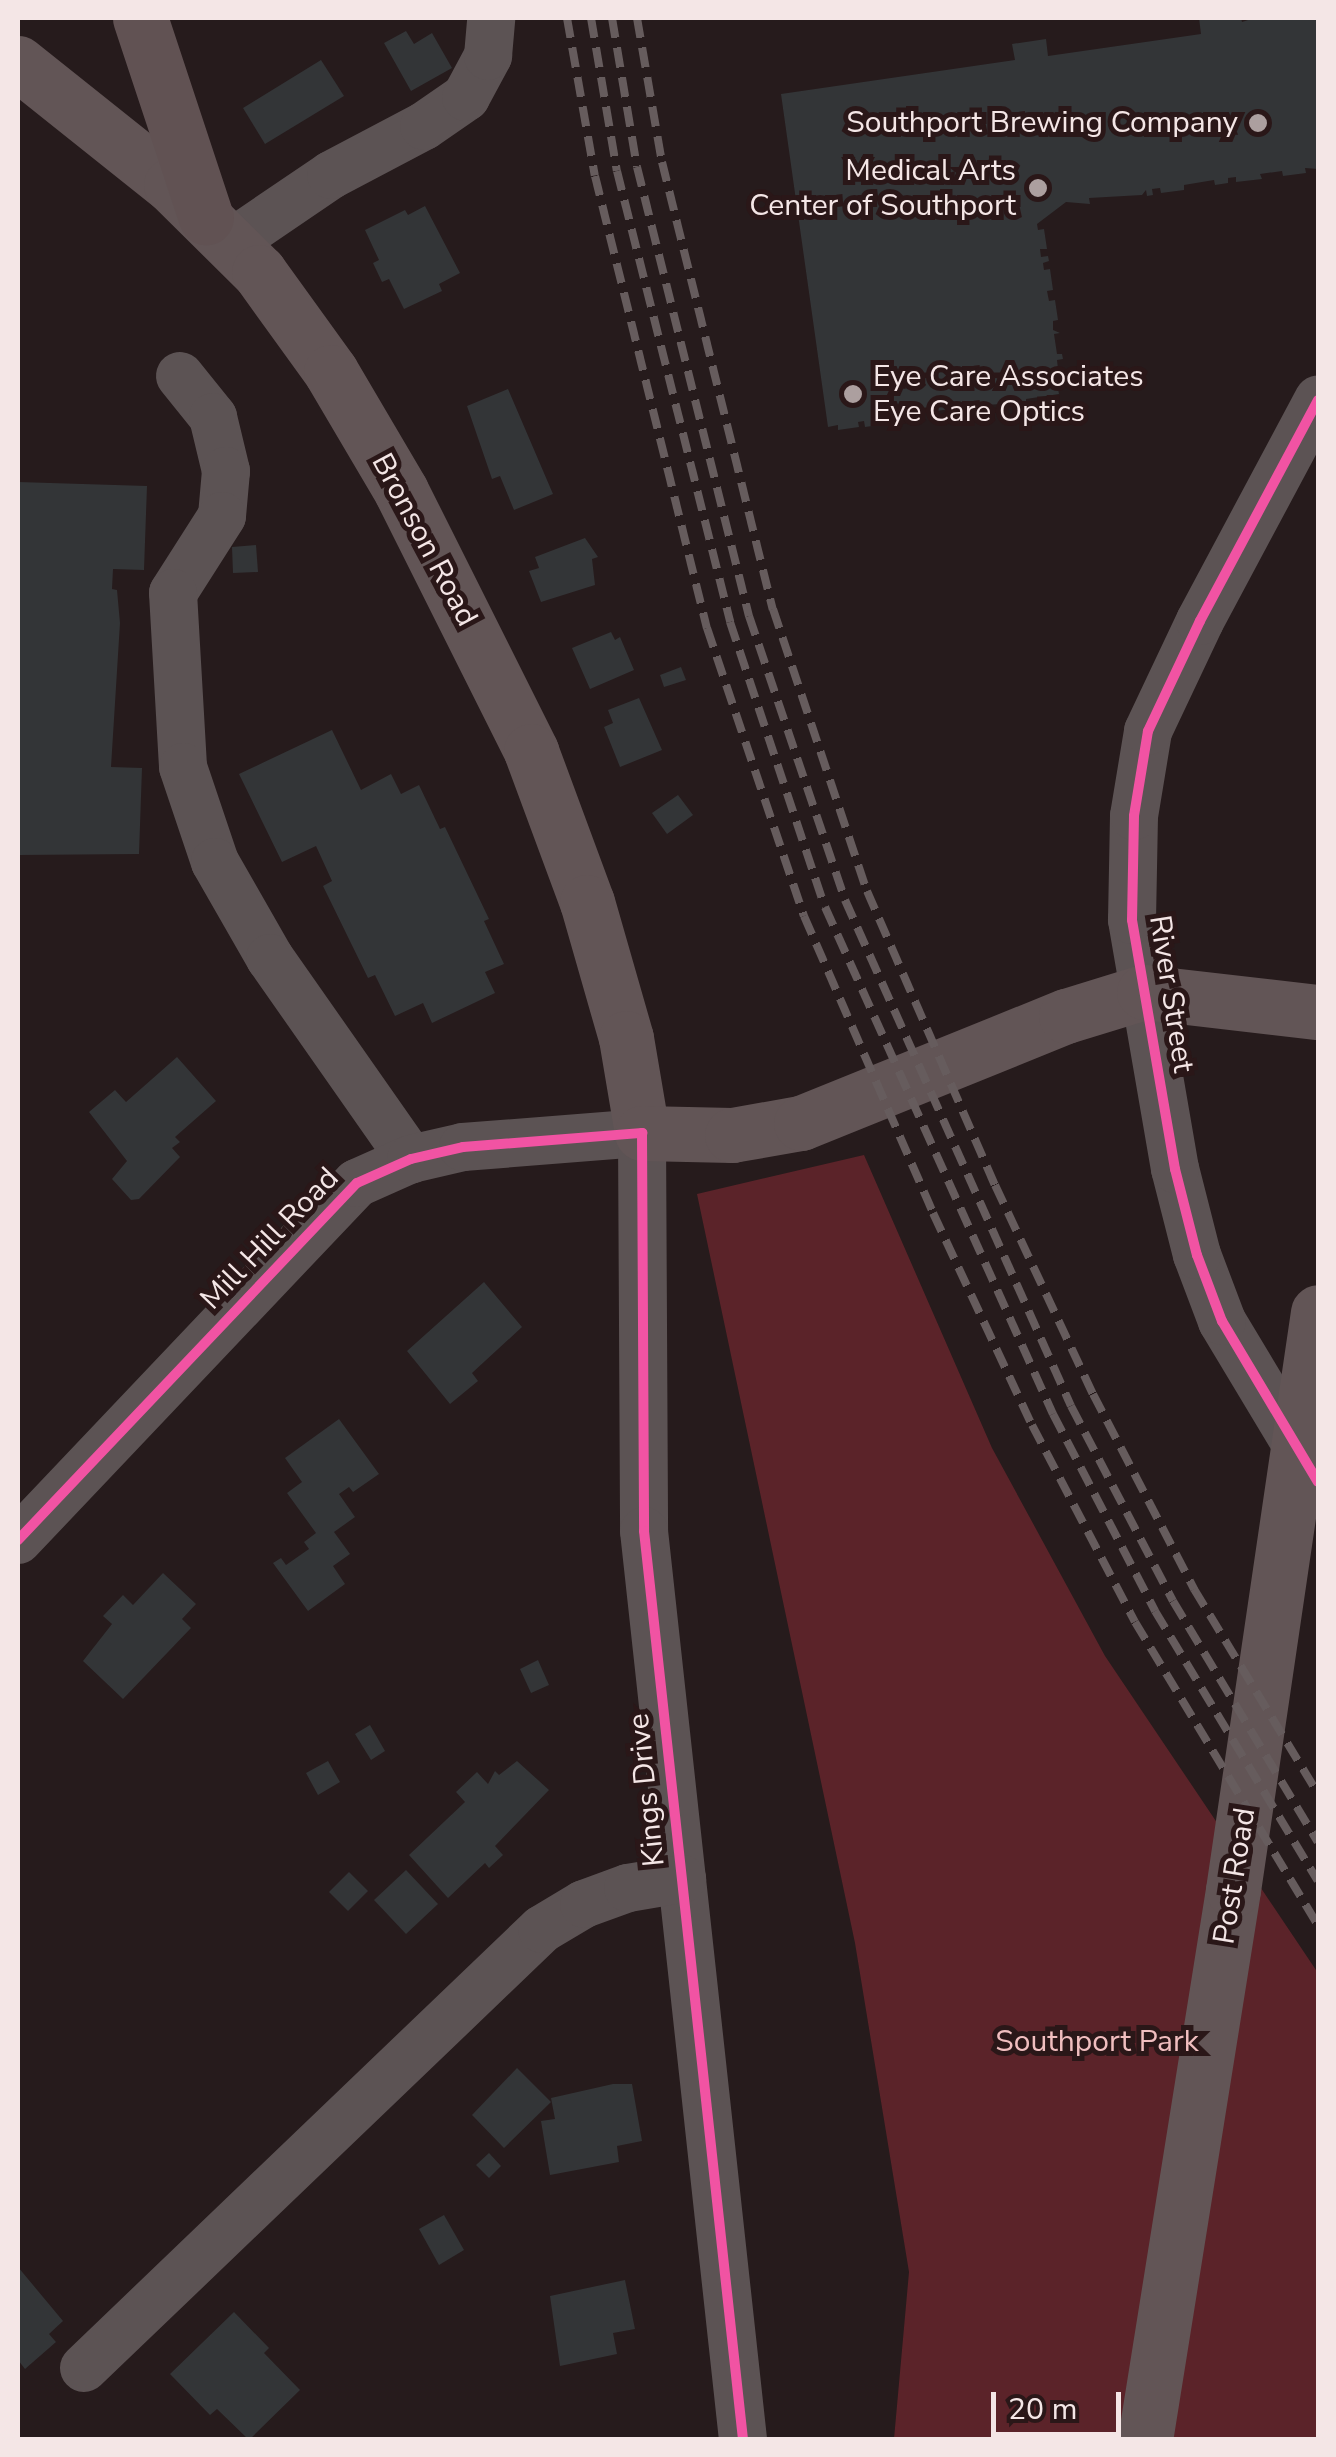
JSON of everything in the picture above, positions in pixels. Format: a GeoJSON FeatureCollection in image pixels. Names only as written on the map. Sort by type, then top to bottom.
{"type":"FeatureCollection","features":[{"type":"Feature","properties":{"kind":"highway"},"geometry":{"type":"LineString","coordinates":[[140,18],[218,230]]}},
{"type":"Feature","properties":{"kind":"main road","name":"Bronson Road"},"geometry":{"type":"LineString","coordinates":[[18,63],[125,146],[258,272],[331,372],[371,440],[470,625],[531,752],[597,936],[626,1038],[642,1134]]}},
{"type":"Feature","properties":{"kind":"main road","name":"Mill Hill Road"},"geometry":{"type":"LineString","coordinates":[[642,1134],[766,1131],[858,1103],[1066,1016],[1144,992],[1318,1012]]}},
{"type":"Feature","properties":{"kind":"main road","name":"Post Road"},"geometry":{"type":"LineString","coordinates":[[1145,2440],[1233,1890],[1318,1318]]}},
{"type":"Feature","properties":{"kind":"street"},"geometry":{"type":"LineString","coordinates":[[218,230],[424,126],[466,97],[488,56],[491,18]]}},
{"type":"Feature","properties":{"kind":"street"},"geometry":{"type":"LineString","coordinates":[[180,376],[213,417],[226,471],[222,516],[174,592],[183,768],[215,862],[270,958],[410,1159]]}},
{"type":"Feature","properties":{"kind":"street","name":"River Street"},"geometry":{"type":"LineString","coordinates":[[1318,400],[1148,731],[1134,816],[1132,903],[1175,1169],[1197,1254],[1222,1321],[1318,1482]]}},
{"type":"Feature","properties":{"kind":"street","name":"Mill Hill Road"},"geometry":{"type":"LineString","coordinates":[[18,1540],[357,1183],[410,1159],[463,1147],[642,1134]]}},
{"type":"Feature","properties":{"kind":"street","name":"Kings Drive"},"geometry":{"type":"LineString","coordinates":[[642,1134],[644,1532],[743,2440]]}},
{"type":"Feature","properties":{"kind":"street"},"geometry":{"type":"LineString","coordinates":[[84,2368],[542,1928],[584,1904],[628,1888],[682,1879]]}},
{"type":"Feature","properties":{"kind":"green space","name":"Southport Park"},"geometry":{"type":"Polygon","coordinates":[[[864,1155],[992,1448],[1105,1656],[1318,1973],[1318,2439],[894,2439],[909,2272],[855,1943],[697,1194],[864,1155]]]}},
{"type":"Feature","properties":{"kind":"building"},"geometry":{"type":"Polygon","coordinates":[[[1199,18],[1241,18],[1242,22],[1254,18],[1318,18],[1318,169],[1305,168],[1306,173],[1283,176],[1282,171],[1260,174],[1262,179],[1236,182],[1236,177],[1228,178],[1228,183],[1215,185],[1214,180],[1161,193],[1160,188],[1152,189],[1153,195],[1147,196],[1146,190],[1142,195],[1089,198],[1090,204],[1066,202],[1037,224],[1038,230],[1044,229],[1047,249],[1040,249],[1041,257],[1048,256],[1049,261],[1043,263],[1044,270],[1050,269],[1053,290],[1047,291],[1049,301],[1055,300],[1058,320],[1053,321],[1053,330],[1060,333],[1054,334],[1057,354],[1062,354],[1063,359],[1057,360],[1058,369],[1064,368],[1067,387],[1058,389],[1059,394],[1026,399],[1026,403],[983,405],[984,409],[964,412],[963,407],[917,414],[918,419],[871,421],[872,426],[865,427],[864,421],[858,422],[859,427],[828,427],[781,94],[1015,60],[1012,44],[1046,39],[1048,56],[1201,34],[1199,18]]]}},
{"type":"Feature","properties":{"kind":"building"},"geometry":{"type":"Polygon","coordinates":[[[406,31],[414,44],[432,33],[452,68],[411,91],[384,43],[406,31]]]}},
{"type":"Feature","properties":{"kind":"building"},"geometry":{"type":"Polygon","coordinates":[[[321,60],[344,96],[265,144],[243,108],[321,60]]]}},
{"type":"Feature","properties":{"kind":"building"},"geometry":{"type":"Polygon","coordinates":[[[425,206],[460,273],[439,284],[442,291],[404,309],[389,279],[382,282],[373,263],[379,260],[365,230],[405,210],[408,215],[425,206]]]}},
{"type":"Feature","properties":{"kind":"building"},"geometry":{"type":"Polygon","coordinates":[[[508,389],[553,494],[514,510],[500,476],[492,479],[467,406],[508,389]]]}},
{"type":"Feature","properties":{"kind":"building"},"geometry":{"type":"Polygon","coordinates":[[[18,482],[147,486],[144,570],[113,569],[112,589],[117,590],[120,623],[111,767],[142,768],[139,854],[18,855],[18,482]]]}},
{"type":"Feature","properties":{"kind":"building"},"geometry":{"type":"Polygon","coordinates":[[[585,538],[598,557],[592,559],[595,585],[541,602],[529,571],[539,568],[535,557],[585,538]]]}},
{"type":"Feature","properties":{"kind":"building"},"geometry":{"type":"Polygon","coordinates":[[[256,545],[258,572],[233,573],[232,547],[256,545]]]}},
{"type":"Feature","properties":{"kind":"building"},"geometry":{"type":"Polygon","coordinates":[[[611,632],[615,640],[620,637],[634,670],[590,689],[572,648],[611,632]]]}},
{"type":"Feature","properties":{"kind":"building"},"geometry":{"type":"Polygon","coordinates":[[[681,667],[686,680],[664,687],[660,675],[681,667]]]}},
{"type":"Feature","properties":{"kind":"building"},"geometry":{"type":"Polygon","coordinates":[[[639,698],[662,750],[620,767],[604,727],[613,723],[608,710],[639,698]]]}},
{"type":"Feature","properties":{"kind":"building"},"geometry":{"type":"Polygon","coordinates":[[[332,730],[361,790],[391,774],[401,794],[419,785],[440,829],[445,827],[489,919],[484,921],[504,964],[485,972],[495,993],[432,1023],[423,1003],[395,1016],[375,975],[368,978],[323,886],[332,881],[316,846],[282,862],[239,774],[332,730]]]}},
{"type":"Feature","properties":{"kind":"building"},"geometry":{"type":"Polygon","coordinates":[[[678,795],[693,815],[667,834],[652,813],[678,795]]]}},
{"type":"Feature","properties":{"kind":"building"},"geometry":{"type":"Polygon","coordinates":[[[177,1057],[216,1101],[175,1137],[180,1142],[172,1148],[180,1157],[139,1199],[131,1200],[112,1179],[127,1161],[89,1112],[115,1090],[126,1102],[177,1057]]]}},
{"type":"Feature","properties":{"kind":"building"},"geometry":{"type":"Polygon","coordinates":[[[484,1282],[522,1327],[472,1373],[478,1381],[450,1404],[407,1351],[484,1282]]]}},
{"type":"Feature","properties":{"kind":"building"},"geometry":{"type":"Polygon","coordinates":[[[339,1419],[379,1474],[353,1492],[349,1487],[339,1494],[355,1517],[334,1532],[350,1554],[333,1566],[345,1584],[308,1611],[273,1563],[281,1558],[286,1565],[309,1549],[304,1542],[316,1533],[287,1493],[302,1482],[285,1458],[339,1419]]]}},
{"type":"Feature","properties":{"kind":"building"},"geometry":{"type":"Polygon","coordinates":[[[163,1573],[196,1604],[182,1619],[191,1628],[123,1699],[83,1661],[112,1624],[103,1616],[123,1595],[133,1605],[163,1573]]]}},
{"type":"Feature","properties":{"kind":"building"},"geometry":{"type":"Polygon","coordinates":[[[538,1660],[549,1685],[531,1693],[520,1669],[538,1660]]]}},
{"type":"Feature","properties":{"kind":"building"},"geometry":{"type":"Polygon","coordinates":[[[370,1725],[385,1751],[371,1760],[355,1734],[370,1725]]]}},
{"type":"Feature","properties":{"kind":"building"},"geometry":{"type":"Polygon","coordinates":[[[328,1761],[340,1782],[318,1795],[306,1773],[328,1761]]]}},
{"type":"Feature","properties":{"kind":"building"},"geometry":{"type":"Polygon","coordinates":[[[517,1761],[549,1790],[495,1846],[503,1855],[489,1868],[485,1863],[448,1898],[409,1855],[465,1802],[456,1792],[477,1772],[488,1784],[495,1771],[499,1775],[517,1761]]]}},
{"type":"Feature","properties":{"kind":"building"},"geometry":{"type":"Polygon","coordinates":[[[406,1870],[438,1904],[406,1934],[374,1900],[406,1870]]]}},
{"type":"Feature","properties":{"kind":"building"},"geometry":{"type":"Polygon","coordinates":[[[349,1872],[368,1891],[348,1911],[329,1892],[349,1872]]]}},
{"type":"Feature","properties":{"kind":"building"},"geometry":{"type":"Polygon","coordinates":[[[517,2068],[551,2102],[504,2148],[472,2115],[517,2068]]]}},
{"type":"Feature","properties":{"kind":"building"},"geometry":{"type":"Polygon","coordinates":[[[613,2084],[632,2084],[642,2141],[617,2146],[619,2162],[550,2175],[541,2121],[555,2119],[551,2098],[613,2084]]]}},
{"type":"Feature","properties":{"kind":"building"},"geometry":{"type":"Polygon","coordinates":[[[489,2153],[501,2166],[489,2178],[476,2165],[489,2153]]]}},
{"type":"Feature","properties":{"kind":"building"},"geometry":{"type":"Polygon","coordinates":[[[444,2215],[464,2250],[439,2265],[419,2229],[444,2215]]]}},
{"type":"Feature","properties":{"kind":"building"},"geometry":{"type":"Polygon","coordinates":[[[18,2267],[63,2321],[49,2334],[56,2342],[25,2369],[18,2360],[18,2267]]]}},
{"type":"Feature","properties":{"kind":"building"},"geometry":{"type":"Polygon","coordinates":[[[625,2280],[635,2329],[613,2333],[617,2354],[560,2366],[550,2296],[625,2280]]]}},
{"type":"Feature","properties":{"kind":"building"},"geometry":{"type":"Polygon","coordinates":[[[234,2312],[269,2348],[264,2353],[300,2390],[249,2440],[217,2409],[210,2415],[170,2374],[234,2312]]]}},
{"type":"Feature","properties":{"kind":"railway"},"geometry":{"type":"LineString","coordinates":[[567,18],[595,176],[707,628],[804,916],[933,1213],[1032,1425],[1135,1622],[1318,1925]]}},
{"type":"Feature","properties":{"kind":"railway"},"geometry":{"type":"LineString","coordinates":[[591,18],[617,171],[730,622],[825,907],[1053,1414],[1155,1611],[1318,1881]]}},
{"type":"Feature","properties":{"kind":"railway"},"geometry":{"type":"LineString","coordinates":[[612,18],[637,167],[749,616],[845,900],[1071,1406],[1173,1601],[1318,1842]]}},
{"type":"Feature","properties":{"kind":"railway"},"geometry":{"type":"LineString","coordinates":[[637,18],[662,162],[773,609],[867,891],[995,1185],[1093,1394],[1194,1589],[1318,1794]]}},
{"type":"Feature","properties":{"kind":"cycle path"},"geometry":{"type":"LineString","coordinates":[[1318,400],[1200,621],[1148,731],[1134,816],[1132,920],[1175,1169],[1197,1255],[1222,1321],[1318,1482]]}},
{"type":"Feature","properties":{"kind":"cycle path"},"geometry":{"type":"LineString","coordinates":[[18,1540],[357,1183],[411,1159],[463,1147],[642,1133],[644,1531],[743,2440]]}},
{"type":"Feature","properties":{"kind":"place","name":"Southport Brewing Company"},"geometry":{"type":"Point","coordinates":[1258,123]}},
{"type":"Feature","properties":{"kind":"place","name":"Medical Arts Center of Southport"},"geometry":{"type":"Point","coordinates":[1038,188]}},
{"type":"Feature","properties":{"kind":"place","name":"Eye Care Associates Eye Care Optics"},"geometry":{"type":"Point","coordinates":[853,394]}}]}
